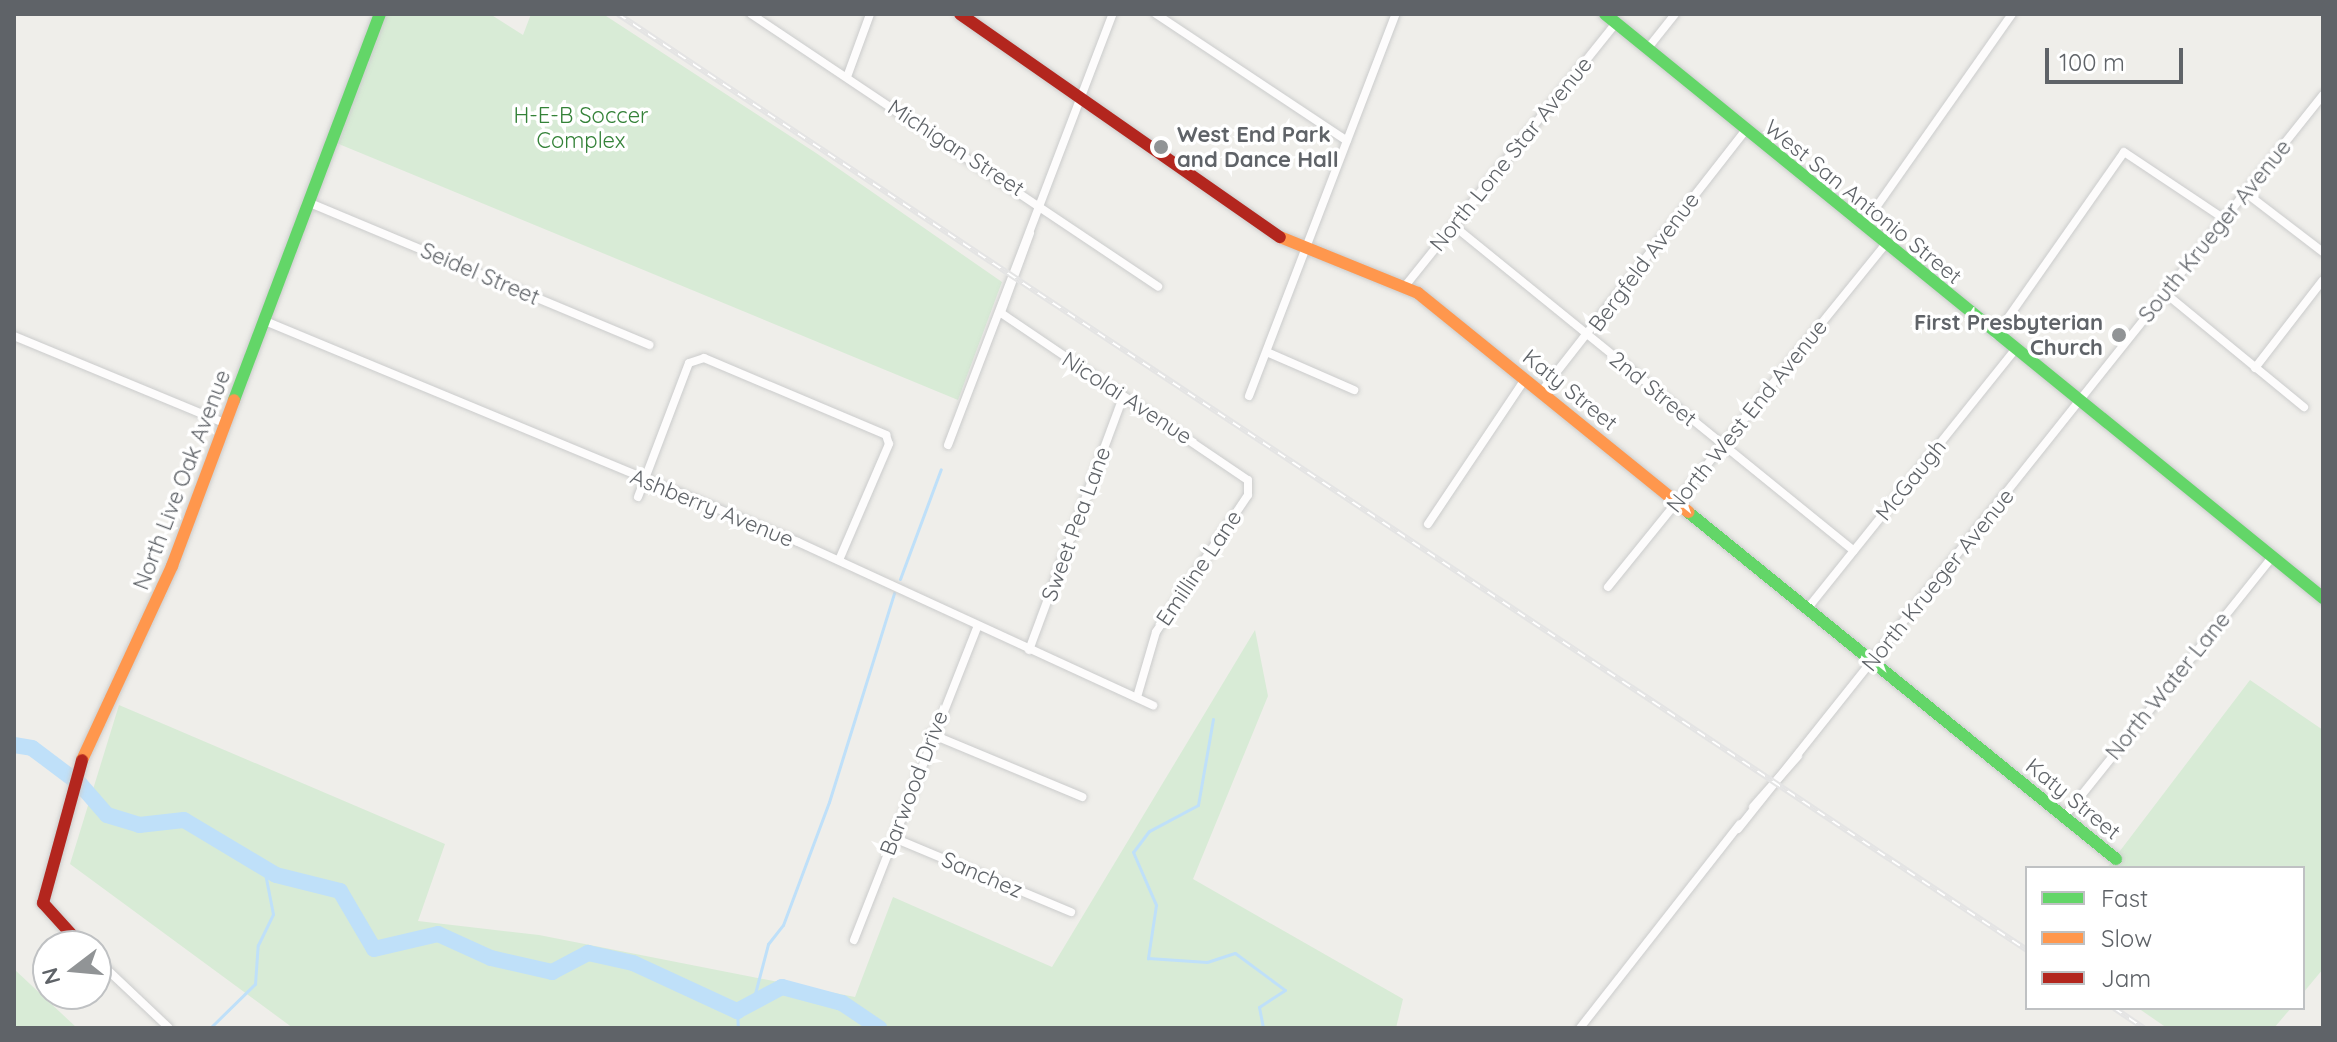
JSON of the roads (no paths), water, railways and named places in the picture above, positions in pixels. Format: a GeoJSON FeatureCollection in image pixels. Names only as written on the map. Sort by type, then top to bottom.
{"type":"FeatureCollection","features":[{"type":"Feature","properties":{"kind":"street","name":"North Live Oak Avenue"},"geometry":{"type":"LineString","coordinates":[[67,930],[43,903],[50,862],[80,757],[172,566],[380,14]]}},
{"type":"Feature","properties":{"kind":"street","name":"Michigan Street"},"geometry":{"type":"LineString","coordinates":[[751,14],[1041,203],[1158,286]]}},
{"type":"Feature","properties":{"kind":"street"},"geometry":{"type":"LineString","coordinates":[[847,77],[870,14]]}},
{"type":"Feature","properties":{"kind":"street","name":"Katy Street"},"geometry":{"type":"LineString","coordinates":[[960,14],[1078,102],[1306,252],[1406,285],[2116,859]]}},
{"type":"Feature","properties":{"kind":"street"},"geometry":{"type":"LineString","coordinates":[[948,445],[1113,14]]}},
{"type":"Feature","properties":{"kind":"street"},"geometry":{"type":"LineString","coordinates":[[1156,14],[1347,141]]}},
{"type":"Feature","properties":{"kind":"street"},"geometry":{"type":"LineString","coordinates":[[1249,396],[1269,353],[1396,14]]}},
{"type":"Feature","properties":{"kind":"street","name":"West San Antonio Street"},"geometry":{"type":"LineString","coordinates":[[1605,14],[2013,352],[2323,598]]}},
{"type":"Feature","properties":{"kind":"street"},"geometry":{"type":"LineString","coordinates":[[1648,48],[1675,14]]}},
{"type":"Feature","properties":{"kind":"street"},"geometry":{"type":"LineString","coordinates":[[1863,227],[2012,14]]}},
{"type":"Feature","properties":{"kind":"street","name":"North Lone Star Avenue"},"geometry":{"type":"LineString","coordinates":[[1406,285],[1616,23]]}},
{"type":"Feature","properties":{"kind":"street","name":"South Krueger Avenue"},"geometry":{"type":"LineString","coordinates":[[2078,404],[2323,95]]}},
{"type":"Feature","properties":{"kind":"street","name":"Bergfeld Avenue"},"geometry":{"type":"LineString","coordinates":[[1541,392],[1588,336],[1745,131]]}},
{"type":"Feature","properties":{"kind":"street"},"geometry":{"type":"LineString","coordinates":[[1996,335],[2124,152],[2226,220]]}},
{"type":"Feature","properties":{"kind":"street"},"geometry":{"type":"LineString","coordinates":[[2246,193],[2323,252]]}},
{"type":"Feature","properties":{"kind":"street","name":"Seidel Street"},"geometry":{"type":"LineString","coordinates":[[310,203],[650,345]]}},
{"type":"Feature","properties":{"kind":"street","name":"2nd Street"},"geometry":{"type":"LineString","coordinates":[[1454,226],[1854,551]]}},
{"type":"Feature","properties":{"kind":"street","name":"North West End Avenue"},"geometry":{"type":"LineString","coordinates":[[1608,587],[1885,245]]}},
{"type":"Feature","properties":{"kind":"street"},"geometry":{"type":"LineString","coordinates":[[2255,368],[2323,280]]}},
{"type":"Feature","properties":{"kind":"street"},"geometry":{"type":"LineString","coordinates":[[2165,293],[2304,407]]}},
{"type":"Feature","properties":{"kind":"street","name":"Nicolai Avenue"},"geometry":{"type":"LineString","coordinates":[[1001,313],[1123,397],[1243,472],[1249,485]]}},
{"type":"Feature","properties":{"kind":"street","name":"Ashberry Avenue"},"geometry":{"type":"LineString","coordinates":[[265,321],[645,482],[839,560],[977,627],[1153,705]]}},
{"type":"Feature","properties":{"kind":"street"},"geometry":{"type":"LineString","coordinates":[[14,336],[226,424]]}},
{"type":"Feature","properties":{"kind":"street","name":"McGaugh"},"geometry":{"type":"LineString","coordinates":[[1808,608],[2013,352]]}},
{"type":"Feature","properties":{"kind":"street"},"geometry":{"type":"LineString","coordinates":[[1269,353],[1354,390]]}},
{"type":"Feature","properties":{"kind":"street"},"geometry":{"type":"LineString","coordinates":[[638,497],[689,363],[704,358],[886,435],[839,560]]}},
{"type":"Feature","properties":{"kind":"street"},"geometry":{"type":"LineString","coordinates":[[1428,524],[1525,379]]}},
{"type":"Feature","properties":{"kind":"street","name":"Sweet Pea Lane"},"geometry":{"type":"LineString","coordinates":[[1029,650],[1123,397]]}},
{"type":"Feature","properties":{"kind":"street","name":"North Krueger Avenue"},"geometry":{"type":"LineString","coordinates":[[1580,1028],[2078,404]]}},
{"type":"Feature","properties":{"kind":"street","name":"Emilline Lane"},"geometry":{"type":"LineString","coordinates":[[1137,697],[1156,632],[1249,485]]}},
{"type":"Feature","properties":{"kind":"street","name":"North Water Lane"},"geometry":{"type":"LineString","coordinates":[[2064,817],[2273,556]]}},
{"type":"Feature","properties":{"kind":"street","name":"Barwood Drive"},"geometry":{"type":"LineString","coordinates":[[854,940],[931,734],[977,627]]}},
{"type":"Feature","properties":{"kind":"street"},"geometry":{"type":"LineString","coordinates":[[931,734],[1082,797]]}},
{"type":"Feature","properties":{"kind":"street","name":"Sanchez"},"geometry":{"type":"LineString","coordinates":[[894,838],[1071,912]]}},
{"type":"Feature","properties":{"kind":"street"},"geometry":{"type":"LineString","coordinates":[[112,974],[169,1028]]}},
{"type":"Feature","properties":{"kind":"waterway"},"geometry":{"type":"LineString","coordinates":[[900,579],[941,469]]}},
{"type":"Feature","properties":{"kind":"waterway"},"geometry":{"type":"LineString","coordinates":[[752,1005],[768,944],[783,925],[829,802],[894,593]]}},
{"type":"Feature","properties":{"kind":"waterway"},"geometry":{"type":"LineString","coordinates":[[1213,719],[1198,805],[1149,831],[1133,852],[1156,905],[1148,958],[1207,962],[1235,953],[1285,990],[1259,1007],[1263,1028]]}},
{"type":"Feature","properties":{"kind":"waterway"},"geometry":{"type":"LineString","coordinates":[[14,745],[32,748],[80,784],[107,815],[139,825],[184,820],[276,875],[340,891],[374,949],[438,934],[491,958],[552,972],[588,953],[633,963],[737,1011],[782,987],[842,1003],[879,1028]]}},
{"type":"Feature","properties":{"kind":"waterway"},"geometry":{"type":"LineString","coordinates":[[210,1028],[255,984],[258,945],[273,914],[264,868]]}},
{"type":"Feature","properties":{"kind":"waterway"},"geometry":{"type":"LineString","coordinates":[[737,1011],[738,1028]]}},
{"type":"Feature","properties":{"kind":"railway"},"geometry":{"type":"LineString","coordinates":[[618,14],[2025,949]]}},
{"type":"Feature","properties":{"kind":"railway"},"geometry":{"type":"LineString","coordinates":[[2117,1010],[2144,1028]]}},
{"type":"Feature","properties":{"kind":"place","name":"West End Park and Dance Hall"},"geometry":{"type":"Point","coordinates":[1161,147]}},
{"type":"Feature","properties":{"kind":"place","name":"First Presbyterian Church"},"geometry":{"type":"Point","coordinates":[2119,335]}},
{"type":"Feature","properties":{"kind":"park label","name":"H-E-B Soccer Complex"},"geometry":{"type":"Point","coordinates":[581,128]}}]}
